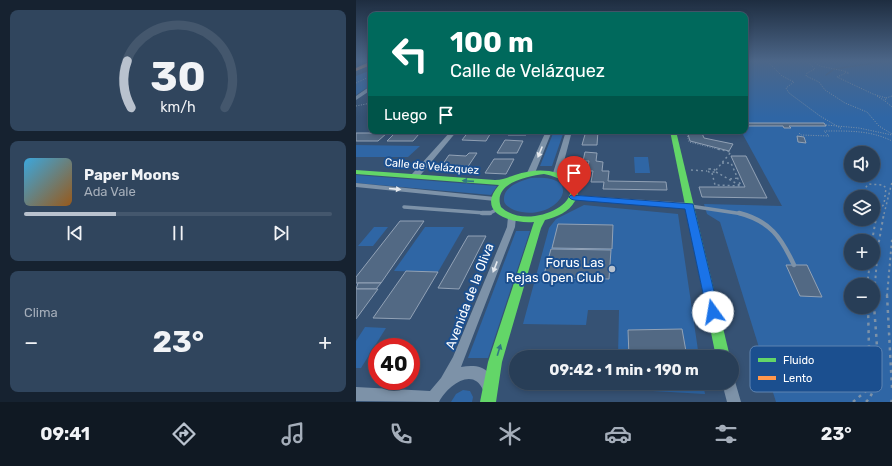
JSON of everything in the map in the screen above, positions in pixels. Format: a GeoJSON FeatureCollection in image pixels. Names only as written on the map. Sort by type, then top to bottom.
{"type":"FeatureCollection","features":[{"type":"Feature","properties":{"kind":"main road"},"geometry":{"type":"LineString","coordinates":[[674,134],[721,350]]}},
{"type":"Feature","properties":{"kind":"main road","name":"Calle de Velázquez"},"geometry":{"type":"LineString","coordinates":[[356,172],[495,183],[507,182]]}},
{"type":"Feature","properties":{"kind":"main road"},"geometry":{"type":"LineString","coordinates":[[531,173],[557,173],[566,177],[572,182],[575,190],[574,197],[567,206],[556,213],[541,218],[526,219],[512,217],[502,213],[498,209],[495,199],[498,190],[507,182],[514,178],[531,173]]}},
{"type":"Feature","properties":{"kind":"main road"},"geometry":{"type":"LineString","coordinates":[[488,402],[495,362],[536,228],[541,218]]}},
{"type":"Feature","properties":{"kind":"street"},"geometry":{"type":"LineString","coordinates":[[356,98],[368,91]]}},
{"type":"Feature","properties":{"kind":"street"},"geometry":{"type":"LineString","coordinates":[[415,176],[451,134]]}},
{"type":"Feature","properties":{"kind":"street"},"geometry":{"type":"LineString","coordinates":[[531,173],[548,134]]}},
{"type":"Feature","properties":{"kind":"street"},"geometry":{"type":"LineString","coordinates":[[557,173],[568,134]]}},
{"type":"Feature","properties":{"kind":"street"},"geometry":{"type":"LineString","coordinates":[[356,185],[495,199]]}},
{"type":"Feature","properties":{"kind":"street"},"geometry":{"type":"LineString","coordinates":[[574,197],[690,206]]}},
{"type":"Feature","properties":{"kind":"street","name":"Avenida de la Oliva"},"geometry":{"type":"LineString","coordinates":[[433,400],[446,382],[458,361],[511,227],[512,217]]}},
{"type":"Feature","properties":{"kind":"street"},"geometry":{"type":"LineString","coordinates":[[446,382],[460,374],[473,372],[484,377],[490,388]]}},
{"type":"Feature","properties":{"kind":"street"},"geometry":{"type":"LineString","coordinates":[[731,390],[734,402]]}},
{"type":"Feature","properties":{"kind":"street"},"geometry":{"type":"LineString","coordinates":[[356,394],[433,400]]}},
{"type":"Feature","properties":{"kind":"lane"},"geometry":{"type":"LineString","coordinates":[[690,206],[750,215],[766,223],[777,233],[794,265]]}},
{"type":"Feature","properties":{"kind":"lane"},"geometry":{"type":"LineString","coordinates":[[404,208],[485,213],[490,213],[498,209]]}},
{"type":"Feature","properties":{"kind":"path"},"geometry":{"type":"LineString","coordinates":[[790,80],[794,82],[786,88],[789,93],[816,114],[842,129]]}},
{"type":"Feature","properties":{"kind":"path"},"geometry":{"type":"LineString","coordinates":[[814,80],[819,82],[825,90],[845,103],[867,112],[879,126],[892,134]]}},
{"type":"Feature","properties":{"kind":"path"},"geometry":{"type":"LineString","coordinates":[[843,80],[885,100],[892,107]]}},
{"type":"Feature","properties":{"kind":"path"},"geometry":{"type":"LineString","coordinates":[[873,94],[886,98],[892,96]]}},
{"type":"Feature","properties":{"kind":"path"},"geometry":{"type":"LineString","coordinates":[[356,103],[365,104]]}},
{"type":"Feature","properties":{"kind":"path"},"geometry":{"type":"LineString","coordinates":[[356,106],[365,104]]}},
{"type":"Feature","properties":{"kind":"path"},"geometry":{"type":"LineString","coordinates":[[826,125],[867,129],[892,134]]}},
{"type":"Feature","properties":{"kind":"path"},"geometry":{"type":"LineString","coordinates":[[799,133],[801,135],[829,136],[824,131],[865,132],[886,137],[892,141]]}},
{"type":"Feature","properties":{"kind":"path"},"geometry":{"type":"LineString","coordinates":[[687,134],[689,142],[731,152],[716,171],[712,173],[707,171],[689,170]]}},
{"type":"Feature","properties":{"kind":"path"},"geometry":{"type":"LineString","coordinates":[[721,163],[731,163],[741,186]]}},
{"type":"Feature","properties":{"kind":"path"},"geometry":{"type":"LineString","coordinates":[[707,171],[710,168],[741,186]]}},
{"type":"Feature","properties":{"kind":"path"},"geometry":{"type":"LineString","coordinates":[[712,173],[715,186],[741,186]]}},
{"type":"Feature","properties":{"kind":"path"},"geometry":{"type":"LineString","coordinates":[[728,179],[738,178]]}},
{"type":"Feature","properties":{"kind":"path"},"geometry":{"type":"LineString","coordinates":[[875,346],[874,312],[876,270],[882,224],[892,182]]}},
{"type":"Feature","properties":{"kind":"path"},"geometry":{"type":"LineString","coordinates":[[865,190],[869,184],[879,185],[886,188],[884,204],[880,209]]}},
{"type":"Feature","properties":{"kind":"path"},"geometry":{"type":"LineString","coordinates":[[892,239],[887,288],[892,388]]}},
{"type":"Feature","properties":{"kind":"path"},"geometry":{"type":"LineString","coordinates":[[868,314],[869,346]]}},
{"type":"Feature","properties":{"kind":"path"},"geometry":{"type":"LineString","coordinates":[[853,402],[865,392]]}},
{"type":"Feature","properties":{"kind":"path"},"geometry":{"type":"LineString","coordinates":[[866,402],[873,392]]}},
{"type":"Feature","properties":{"kind":"shaded area"},"geometry":{"type":"Polygon","coordinates":[[[356,80],[368,80],[368,87],[356,95],[356,80]]]}},
{"type":"Feature","properties":{"kind":"shaded area"},"geometry":{"type":"Polygon","coordinates":[[[748,80],[892,80],[892,402],[776,402],[773,392],[882,392],[882,346],[759,346],[720,222],[707,214],[704,204],[782,206],[743,134],[748,134],[748,80]]]}},
{"type":"Feature","properties":{"kind":"shaded area"},"geometry":{"type":"Polygon","coordinates":[[[553,134],[563,134],[552,166],[540,166],[553,134]]]}},
{"type":"Feature","properties":{"kind":"shaded area"},"geometry":{"type":"Polygon","coordinates":[[[356,145],[420,146],[408,157],[356,157],[356,145]]]}},
{"type":"Feature","properties":{"kind":"shaded area"},"geometry":{"type":"Polygon","coordinates":[[[634,157],[648,157],[650,173],[635,173],[634,157]]]}},
{"type":"Feature","properties":{"kind":"shaded area"},"geometry":{"type":"Polygon","coordinates":[[[356,175],[497,186],[491,195],[356,183],[356,175]]]}},
{"type":"Feature","properties":{"kind":"shaded area"},"geometry":{"type":"Polygon","coordinates":[[[531,178],[549,179],[560,183],[563,190],[561,198],[554,205],[543,211],[529,213],[514,210],[508,206],[504,200],[506,191],[513,185],[531,178]]]}},
{"type":"Feature","properties":{"kind":"shaded area","name":"Forus Las Rejas Open Club"},"geometry":{"type":"Polygon","coordinates":[[[584,205],[678,214],[698,350],[618,350],[619,310],[588,310],[586,325],[523,324],[549,228],[556,219],[584,205]]]}},
{"type":"Feature","properties":{"kind":"shaded area"},"geometry":{"type":"Polygon","coordinates":[[[374,227],[388,227],[373,246],[358,246],[374,227]]]}},
{"type":"Feature","properties":{"kind":"shaded area"},"geometry":{"type":"Polygon","coordinates":[[[425,227],[464,227],[438,272],[394,271],[425,227]]]}},
{"type":"Feature","properties":{"kind":"shaded area"},"geometry":{"type":"Polygon","coordinates":[[[516,231],[530,231],[488,358],[468,358],[516,231]]]}},
{"type":"Feature","properties":{"kind":"shaded area"},"geometry":{"type":"Polygon","coordinates":[[[365,327],[386,328],[380,338],[368,338],[368,357],[361,368],[356,368],[356,341],[365,327]]]}},
{"type":"Feature","properties":{"kind":"shaded area"},"geometry":{"type":"Polygon","coordinates":[[[463,390],[470,391],[473,397],[472,402],[451,402],[456,394],[463,390]]]}},
{"type":"Feature","properties":{"kind":"shaded area"},"geometry":{"type":"Polygon","coordinates":[[[635,390],[704,390],[705,394],[635,390]]]}},
{"type":"Feature","properties":{"kind":"building"},"geometry":{"type":"Polygon","coordinates":[[[748,123],[824,123],[826,126],[789,126],[791,128],[784,128],[783,126],[748,126],[748,123]]]}},
{"type":"Feature","properties":{"kind":"building"},"geometry":{"type":"Polygon","coordinates":[[[356,133],[386,134],[378,141],[356,141],[356,133]]]}},
{"type":"Feature","properties":{"kind":"building"},"geometry":{"type":"Polygon","coordinates":[[[394,134],[419,134],[413,141],[387,141],[394,134]]]}},
{"type":"Feature","properties":{"kind":"building"},"geometry":{"type":"Polygon","coordinates":[[[467,134],[490,134],[486,141],[462,140],[467,134]]]}},
{"type":"Feature","properties":{"kind":"building"},"geometry":{"type":"Polygon","coordinates":[[[508,134],[526,134],[526,135],[508,134]]]}},
{"type":"Feature","properties":{"kind":"building"},"geometry":{"type":"Polygon","coordinates":[[[585,134],[598,134],[597,145],[582,145],[585,134]]]}},
{"type":"Feature","properties":{"kind":"building"},"geometry":{"type":"Polygon","coordinates":[[[688,134],[702,134],[704,138],[733,144],[729,151],[690,141],[688,134]]]}},
{"type":"Feature","properties":{"kind":"building"},"geometry":{"type":"Polygon","coordinates":[[[797,136],[804,137],[806,143],[798,142],[797,136]]]}},
{"type":"Feature","properties":{"kind":"building"},"geometry":{"type":"Polygon","coordinates":[[[505,140],[523,141],[517,153],[497,153],[505,140]]]}},
{"type":"Feature","properties":{"kind":"building"},"geometry":{"type":"Polygon","coordinates":[[[585,152],[597,153],[596,161],[603,162],[602,171],[609,171],[608,181],[666,182],[667,190],[603,189],[604,182],[591,182],[593,171],[587,171],[589,161],[583,161],[585,152]]]}},
{"type":"Feature","properties":{"kind":"building"},"geometry":{"type":"Polygon","coordinates":[[[469,153],[477,153],[467,168],[440,168],[449,155],[466,156],[469,153]]]}},
{"type":"Feature","properties":{"kind":"building"},"geometry":{"type":"Polygon","coordinates":[[[731,156],[746,156],[767,198],[702,197],[699,187],[745,187],[731,156]]]}},
{"type":"Feature","properties":{"kind":"building"},"geometry":{"type":"Polygon","coordinates":[[[494,159],[514,159],[506,174],[485,173],[494,159]]]}},
{"type":"Feature","properties":{"kind":"building"},"geometry":{"type":"Polygon","coordinates":[[[400,221],[424,221],[381,283],[356,283],[356,277],[400,221]]]}},
{"type":"Feature","properties":{"kind":"building"},"geometry":{"type":"Polygon","coordinates":[[[558,224],[613,225],[612,249],[552,248],[558,224]]]}},
{"type":"Feature","properties":{"kind":"building"},"geometry":{"type":"Polygon","coordinates":[[[468,236],[486,236],[459,289],[438,288],[468,236]]]}},
{"type":"Feature","properties":{"kind":"building"},"geometry":{"type":"Polygon","coordinates":[[[551,249],[611,250],[609,279],[543,278],[551,249]]]}},
{"type":"Feature","properties":{"kind":"building"},"geometry":{"type":"Polygon","coordinates":[[[786,265],[807,265],[822,297],[800,296],[786,265]]]}},
{"type":"Feature","properties":{"kind":"building"},"geometry":{"type":"Polygon","coordinates":[[[406,271],[438,272],[410,319],[373,318],[406,271]]]}},
{"type":"Feature","properties":{"kind":"building"},"geometry":{"type":"Polygon","coordinates":[[[358,283],[381,283],[376,289],[356,289],[358,283]]]}},
{"type":"Feature","properties":{"kind":"building"},"geometry":{"type":"Polygon","coordinates":[[[356,289],[378,289],[356,319],[356,289]]]}},
{"type":"Feature","properties":{"kind":"building"},"geometry":{"type":"Polygon","coordinates":[[[682,329],[686,350],[629,350],[628,330],[682,329]]]}},
{"type":"Feature","properties":{"kind":"traffic: fast"},"geometry":{"type":"LineString","coordinates":[[674,134],[721,350]]}},
{"type":"Feature","properties":{"kind":"traffic: fast"},"geometry":{"type":"LineString","coordinates":[[356,172],[495,183],[507,182]]}},
{"type":"Feature","properties":{"kind":"traffic: fast"},"geometry":{"type":"LineString","coordinates":[[544,172],[564,177],[573,184],[575,189],[574,195],[564,208],[547,217],[526,220],[507,216],[497,208],[496,197],[505,184],[523,175],[544,172]]}},
{"type":"Feature","properties":{"kind":"traffic: fast"},"geometry":{"type":"LineString","coordinates":[[488,402],[495,362],[536,228],[541,218]]}},
{"type":"Feature","properties":{"kind":"place","name":"Forus Las Rejas Open Club"},"geometry":{"type":"Point","coordinates":[612,269]}},
{"type":"Feature","properties":{"kind":"route"},"geometry":{"type":"LineString","coordinates":[[574,197],[690,206],[692,221],[713,312]]}}]}
